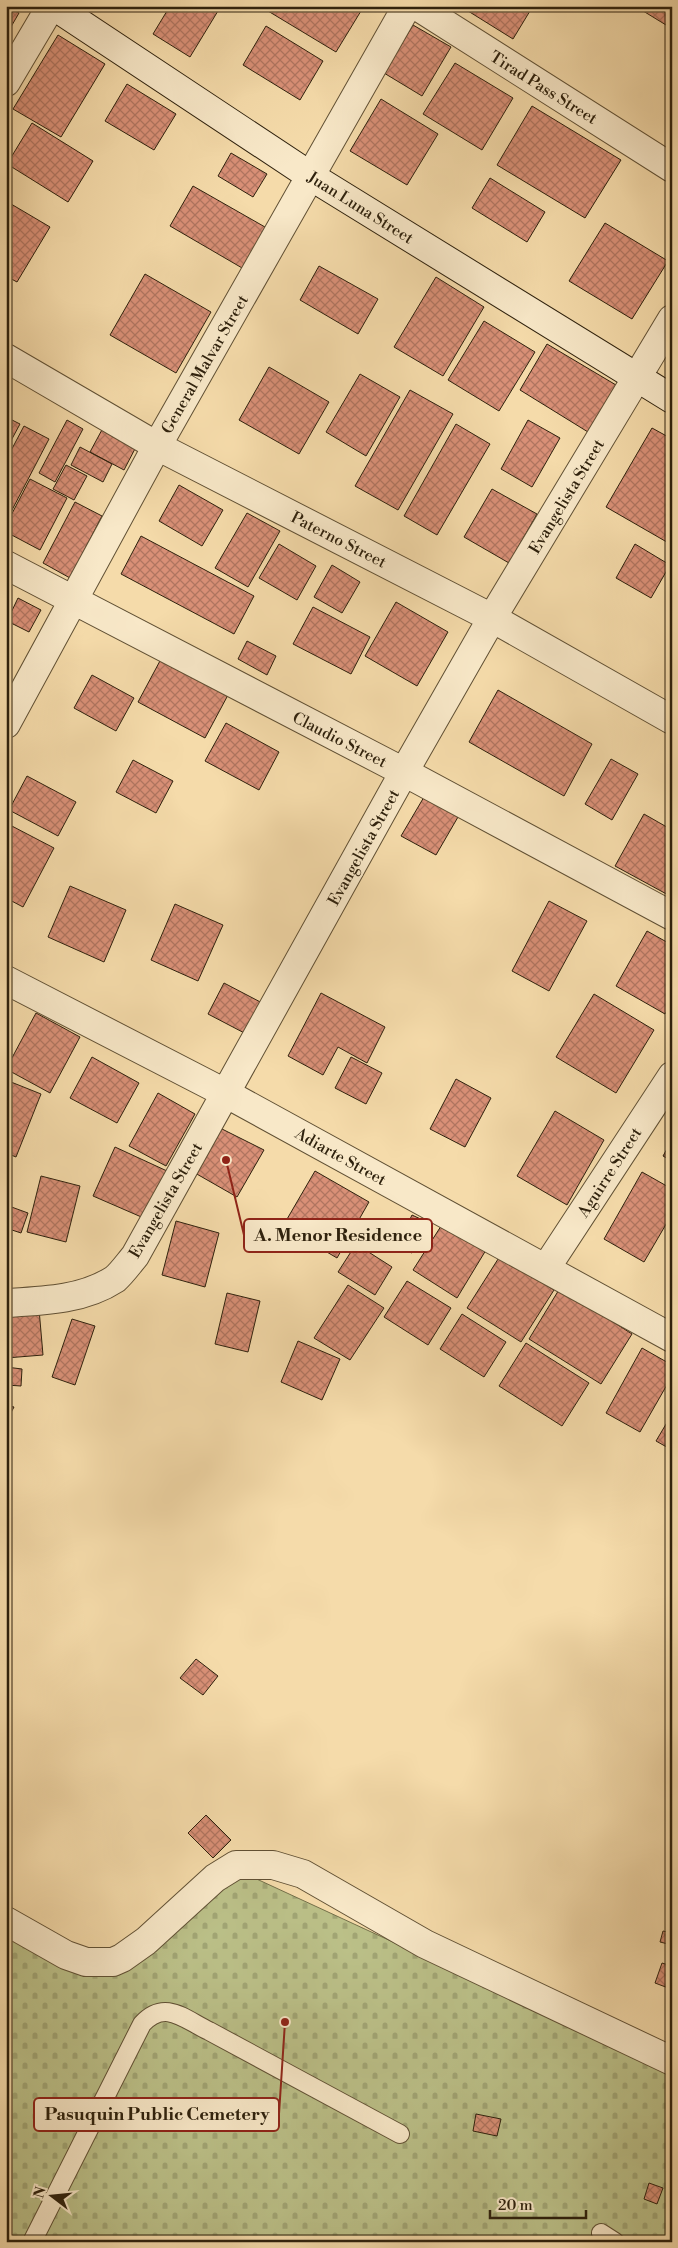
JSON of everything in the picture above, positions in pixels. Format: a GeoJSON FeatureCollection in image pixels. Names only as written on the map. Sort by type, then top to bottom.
{"type":"FeatureCollection","features":[{"type":"Feature","properties":{"kind":"street"},"geometry":{"type":"LineString","coordinates":[[6,82],[50,6]]}},
{"type":"Feature","properties":{"kind":"street","name":"Juan Luna Street"},"geometry":{"type":"LineString","coordinates":[[54,6],[312,177],[672,399]]}},
{"type":"Feature","properties":{"kind":"street","name":"General Malvar Street"},"geometry":{"type":"LineString","coordinates":[[6,724],[157,446],[312,177],[407,6]]}},
{"type":"Feature","properties":{"kind":"street","name":"Tirad Pass Street"},"geometry":{"type":"LineString","coordinates":[[417,6],[672,168]]}},
{"type":"Feature","properties":{"kind":"street","name":"Evangelista Street"},"geometry":{"type":"LineString","coordinates":[[6,1303],[42,1301],[86,1293],[116,1278],[135,1256],[227,1094],[404,772],[492,618],[672,319]]}},
{"type":"Feature","properties":{"kind":"street","name":"Paterno Street"},"geometry":{"type":"LineString","coordinates":[[6,358],[157,446],[492,618],[672,720]]}},
{"type":"Feature","properties":{"kind":"street","name":"Claudio Street"},"geometry":{"type":"LineString","coordinates":[[6,565],[404,772],[672,916]]}},
{"type":"Feature","properties":{"kind":"street","name":"Adiarte Street"},"geometry":{"type":"LineString","coordinates":[[6,980],[227,1094],[672,1338]]}},
{"type":"Feature","properties":{"kind":"street","name":"Aguirre Street"},"geometry":{"type":"LineString","coordinates":[[546,1268],[672,1076]]}},
{"type":"Feature","properties":{"kind":"street"},"geometry":{"type":"LineString","coordinates":[[6,1921],[66,1955],[86,1962],[113,1962],[146,1941],[215,1878],[236,1865],[273,1865],[303,1874],[425,1944],[672,2060]]}},
{"type":"Feature","properties":{"kind":"lane"},"geometry":{"type":"LineString","coordinates":[[32,2242],[142,2024],[151,2014],[163,2010],[193,2023],[400,2134]]}},
{"type":"Feature","properties":{"kind":"green space"},"geometry":{"type":"Polygon","coordinates":[[[235,1869],[672,2071],[672,2242],[6,2242],[6,1917],[110,1972],[235,1869]]]}},
{"type":"Feature","properties":{"kind":"building"},"geometry":{"type":"Polygon","coordinates":[[[6,6],[19,13],[8,32],[6,31],[6,6]]]}},
{"type":"Feature","properties":{"kind":"building"},"geometry":{"type":"Polygon","coordinates":[[[170,6],[221,6],[190,57],[153,34],[170,6]]]}},
{"type":"Feature","properties":{"kind":"building"},"geometry":{"type":"Polygon","coordinates":[[[264,6],[364,6],[336,52],[263,8],[264,6]]]}},
{"type":"Feature","properties":{"kind":"building"},"geometry":{"type":"Polygon","coordinates":[[[460,6],[533,6],[513,39],[460,6]]]}},
{"type":"Feature","properties":{"kind":"building"},"geometry":{"type":"Polygon","coordinates":[[[635,6],[672,6],[672,16],[666,25],[635,6]]]}},
{"type":"Feature","properties":{"kind":"building"},"geometry":{"type":"Polygon","coordinates":[[[413,25],[451,47],[422,96],[384,73],[413,25]]]}},
{"type":"Feature","properties":{"kind":"building"},"geometry":{"type":"Polygon","coordinates":[[[266,26],[323,61],[300,100],[243,65],[266,26]]]}},
{"type":"Feature","properties":{"kind":"building"},"geometry":{"type":"Polygon","coordinates":[[[58,35],[105,64],[61,137],[13,109],[58,35]]]}},
{"type":"Feature","properties":{"kind":"building"},"geometry":{"type":"Polygon","coordinates":[[[455,63],[513,98],[482,150],[423,114],[455,63]]]}},
{"type":"Feature","properties":{"kind":"building"},"geometry":{"type":"Polygon","coordinates":[[[127,84],[176,114],[154,150],[105,121],[127,84]]]}},
{"type":"Feature","properties":{"kind":"building"},"geometry":{"type":"Polygon","coordinates":[[[381,99],[438,134],[407,185],[350,151],[381,99]]]}},
{"type":"Feature","properties":{"kind":"building"},"geometry":{"type":"Polygon","coordinates":[[[532,106],[621,160],[585,218],[497,165],[532,106]]]}},
{"type":"Feature","properties":{"kind":"building"},"geometry":{"type":"Polygon","coordinates":[[[32,123],[93,161],[68,202],[7,164],[32,123]]]}},
{"type":"Feature","properties":{"kind":"building"},"geometry":{"type":"Polygon","coordinates":[[[231,153],[267,174],[253,197],[218,176],[231,153]]]}},
{"type":"Feature","properties":{"kind":"building"},"geometry":{"type":"Polygon","coordinates":[[[490,178],[545,212],[527,242],[472,208],[490,178]]]}},
{"type":"Feature","properties":{"kind":"building"},"geometry":{"type":"Polygon","coordinates":[[[193,186],[272,231],[249,272],[170,226],[193,186]]]}},
{"type":"Feature","properties":{"kind":"building"},"geometry":{"type":"Polygon","coordinates":[[[6,201],[50,227],[17,282],[6,276],[6,201]]]}},
{"type":"Feature","properties":{"kind":"building"},"geometry":{"type":"Polygon","coordinates":[[[605,223],[668,261],[632,319],[569,281],[605,223]]]}},
{"type":"Feature","properties":{"kind":"building"},"geometry":{"type":"Polygon","coordinates":[[[319,266],[378,299],[358,334],[300,300],[319,266]]]}},
{"type":"Feature","properties":{"kind":"building"},"geometry":{"type":"Polygon","coordinates":[[[145,274],[211,312],[176,373],[110,335],[145,274]]]}},
{"type":"Feature","properties":{"kind":"building"},"geometry":{"type":"Polygon","coordinates":[[[436,277],[484,307],[443,376],[394,347],[436,277]]]}},
{"type":"Feature","properties":{"kind":"building"},"geometry":{"type":"Polygon","coordinates":[[[484,321],[535,352],[499,411],[448,380],[484,321]]]}},
{"type":"Feature","properties":{"kind":"building"},"geometry":{"type":"Polygon","coordinates":[[[547,344],[616,385],[588,432],[520,390],[547,344]]]}},
{"type":"Feature","properties":{"kind":"building"},"geometry":{"type":"Polygon","coordinates":[[[269,367],[329,402],[299,454],[239,420],[269,367]]]}},
{"type":"Feature","properties":{"kind":"building"},"geometry":{"type":"Polygon","coordinates":[[[360,374],[400,397],[366,456],[326,432],[360,374]]]}},
{"type":"Feature","properties":{"kind":"building"},"geometry":{"type":"Polygon","coordinates":[[[410,390],[453,414],[398,510],[355,486],[410,390]]]}},
{"type":"Feature","properties":{"kind":"building"},"geometry":{"type":"Polygon","coordinates":[[[6,417],[20,424],[6,450],[6,417]]]}},
{"type":"Feature","properties":{"kind":"building"},"geometry":{"type":"Polygon","coordinates":[[[67,420],[83,429],[55,482],[39,473],[67,420]]]}},
{"type":"Feature","properties":{"kind":"building"},"geometry":{"type":"Polygon","coordinates":[[[528,420],[560,438],[532,487],[501,469],[528,420]]]}},
{"type":"Feature","properties":{"kind":"building"},"geometry":{"type":"Polygon","coordinates":[[[456,424],[490,444],[437,535],[404,516],[456,424]]]}},
{"type":"Feature","properties":{"kind":"building"},"geometry":{"type":"Polygon","coordinates":[[[24,426],[49,439],[11,512],[6,509],[6,460],[24,426]]]}},
{"type":"Feature","properties":{"kind":"building"},"geometry":{"type":"Polygon","coordinates":[[[104,426],[138,443],[124,470],[90,452],[104,426]]]}},
{"type":"Feature","properties":{"kind":"building"},"geometry":{"type":"Polygon","coordinates":[[[652,428],[672,439],[672,545],[606,507],[652,428]]]}},
{"type":"Feature","properties":{"kind":"building"},"geometry":{"type":"Polygon","coordinates":[[[80,447],[112,464],[103,482],[71,465],[80,447]]]}},
{"type":"Feature","properties":{"kind":"building"},"geometry":{"type":"Polygon","coordinates":[[[66,465],[87,476],[74,500],[53,489],[66,465]]]}},
{"type":"Feature","properties":{"kind":"building"},"geometry":{"type":"Polygon","coordinates":[[[30,479],[67,498],[40,550],[6,532],[6,525],[30,479]]]}},
{"type":"Feature","properties":{"kind":"building"},"geometry":{"type":"Polygon","coordinates":[[[179,485],[223,510],[202,546],[159,521],[179,485]]]}},
{"type":"Feature","properties":{"kind":"building"},"geometry":{"type":"Polygon","coordinates":[[[492,489],[537,514],[509,563],[464,537],[492,489]]]}},
{"type":"Feature","properties":{"kind":"building"},"geometry":{"type":"Polygon","coordinates":[[[75,502],[102,516],[70,578],[43,563],[75,502]]]}},
{"type":"Feature","properties":{"kind":"building"},"geometry":{"type":"Polygon","coordinates":[[[247,513],[280,531],[248,587],[215,568],[247,513]]]}},
{"type":"Feature","properties":{"kind":"building"},"geometry":{"type":"Polygon","coordinates":[[[141,536],[254,596],[234,634],[121,574],[141,536]]]}},
{"type":"Feature","properties":{"kind":"building"},"geometry":{"type":"Polygon","coordinates":[[[279,544],[316,566],[297,600],[259,578],[279,544]]]}},
{"type":"Feature","properties":{"kind":"building"},"geometry":{"type":"Polygon","coordinates":[[[635,544],[670,565],[651,598],[616,578],[635,544]]]}},
{"type":"Feature","properties":{"kind":"building"},"geometry":{"type":"Polygon","coordinates":[[[332,565],[360,582],[342,613],[314,597],[332,565]]]}},
{"type":"Feature","properties":{"kind":"building"},"geometry":{"type":"Polygon","coordinates":[[[18,598],[41,610],[29,632],[7,621],[18,598]]]}},
{"type":"Feature","properties":{"kind":"building"},"geometry":{"type":"Polygon","coordinates":[[[396,602],[448,632],[417,686],[365,656],[396,602]]]}},
{"type":"Feature","properties":{"kind":"building"},"geometry":{"type":"Polygon","coordinates":[[[313,607],[370,637],[351,674],[293,644],[313,607]]]}},
{"type":"Feature","properties":{"kind":"building"},"geometry":{"type":"Polygon","coordinates":[[[247,641],[276,656],[267,675],[238,659],[247,641]]]}},
{"type":"Feature","properties":{"kind":"building"},"geometry":{"type":"Polygon","coordinates":[[[161,659],[228,695],[205,738],[138,702],[161,659]]]}},
{"type":"Feature","properties":{"kind":"building"},"geometry":{"type":"Polygon","coordinates":[[[92,675],[134,698],[116,731],[74,708],[92,675]]]}},
{"type":"Feature","properties":{"kind":"building"},"geometry":{"type":"Polygon","coordinates":[[[498,690],[592,744],[564,796],[469,742],[498,690]]]}},
{"type":"Feature","properties":{"kind":"building"},"geometry":{"type":"Polygon","coordinates":[[[226,723],[279,752],[259,790],[205,761],[226,723]]]}},
{"type":"Feature","properties":{"kind":"building"},"geometry":{"type":"Polygon","coordinates":[[[611,759],[638,774],[612,820],[585,804],[611,759]]]}},
{"type":"Feature","properties":{"kind":"building"},"geometry":{"type":"Polygon","coordinates":[[[133,760],[173,781],[156,813],[116,792],[133,760]]]}},
{"type":"Feature","properties":{"kind":"building"},"geometry":{"type":"Polygon","coordinates":[[[27,776],[76,802],[58,836],[9,810],[27,776]]]}},
{"type":"Feature","properties":{"kind":"building"},"geometry":{"type":"Polygon","coordinates":[[[424,797],[458,817],[436,855],[401,836],[424,797]]]}},
{"type":"Feature","properties":{"kind":"building"},"geometry":{"type":"Polygon","coordinates":[[[644,814],[672,830],[672,897],[615,866],[644,814]]]}},
{"type":"Feature","properties":{"kind":"building"},"geometry":{"type":"Polygon","coordinates":[[[8,824],[54,848],[23,907],[6,898],[8,824]]]}},
{"type":"Feature","properties":{"kind":"building"},"geometry":{"type":"Polygon","coordinates":[[[70,886],[126,910],[104,962],[48,937],[70,886]]]}},
{"type":"Feature","properties":{"kind":"building"},"geometry":{"type":"Polygon","coordinates":[[[549,901],[587,921],[549,991],[512,971],[549,901]]]}},
{"type":"Feature","properties":{"kind":"building"},"geometry":{"type":"Polygon","coordinates":[[[175,904],[223,925],[198,981],[151,960],[175,904]]]}},
{"type":"Feature","properties":{"kind":"building"},"geometry":{"type":"Polygon","coordinates":[[[647,931],[672,945],[672,1002],[665,1014],[616,986],[647,931]]]}},
{"type":"Feature","properties":{"kind":"building"},"geometry":{"type":"Polygon","coordinates":[[[224,983],[268,1006],[252,1037],[208,1014],[224,983]]]}},
{"type":"Feature","properties":{"kind":"building"},"geometry":{"type":"Polygon","coordinates":[[[321,993],[385,1027],[367,1063],[338,1047],[323,1075],[288,1056],[321,993]]]}},
{"type":"Feature","properties":{"kind":"building"},"geometry":{"type":"Polygon","coordinates":[[[594,994],[654,1030],[616,1093],[556,1057],[594,994]]]}},
{"type":"Feature","properties":{"kind":"building"},"geometry":{"type":"Polygon","coordinates":[[[36,1013],[80,1037],[50,1093],[6,1069],[36,1013]]]}},
{"type":"Feature","properties":{"kind":"building"},"geometry":{"type":"Polygon","coordinates":[[[92,1057],[139,1083],[117,1123],[70,1098],[92,1057]]]}},
{"type":"Feature","properties":{"kind":"building"},"geometry":{"type":"Polygon","coordinates":[[[351,1057],[382,1073],[366,1104],[335,1088],[351,1057]]]}},
{"type":"Feature","properties":{"kind":"building"},"geometry":{"type":"Polygon","coordinates":[[[456,1079],[491,1098],[465,1147],[430,1129],[456,1079]]]}},
{"type":"Feature","properties":{"kind":"building"},"geometry":{"type":"Polygon","coordinates":[[[6,1080],[41,1094],[16,1157],[6,1153],[6,1080]]]}},
{"type":"Feature","properties":{"kind":"building"},"geometry":{"type":"Polygon","coordinates":[[[158,1093],[195,1114],[166,1166],[129,1146],[158,1093]]]}},
{"type":"Feature","properties":{"kind":"building"},"geometry":{"type":"Polygon","coordinates":[[[555,1111],[604,1140],[567,1205],[517,1176],[555,1111]]]}},
{"type":"Feature","properties":{"kind":"building"},"geometry":{"type":"Polygon","coordinates":[[[212,1124],[264,1150],[237,1197],[188,1169],[212,1124]]]}},
{"type":"Feature","properties":{"kind":"building"},"geometry":{"type":"Polygon","coordinates":[[[672,1140],[672,1161],[663,1156],[672,1140]]]}},
{"type":"Feature","properties":{"kind":"building"},"geometry":{"type":"Polygon","coordinates":[[[115,1147],[167,1171],[146,1219],[93,1196],[115,1147]]]}},
{"type":"Feature","properties":{"kind":"building"},"geometry":{"type":"Polygon","coordinates":[[[315,1171],[369,1202],[337,1258],[283,1226],[315,1171]]]}},
{"type":"Feature","properties":{"kind":"building"},"geometry":{"type":"Polygon","coordinates":[[[642,1172],[672,1189],[672,1214],[644,1262],[604,1239],[642,1172]]]}},
{"type":"Feature","properties":{"kind":"building"},"geometry":{"type":"Polygon","coordinates":[[[41,1176],[80,1186],[66,1242],[27,1232],[41,1176]]]}},
{"type":"Feature","properties":{"kind":"building"},"geometry":{"type":"Polygon","coordinates":[[[6,1205],[28,1213],[21,1233],[6,1228],[6,1205]]]}},
{"type":"Feature","properties":{"kind":"building"},"geometry":{"type":"Polygon","coordinates":[[[412,1215],[427,1222],[412,1253],[397,1246],[412,1215]]]}},
{"type":"Feature","properties":{"kind":"building"},"geometry":{"type":"Polygon","coordinates":[[[176,1221],[219,1233],[205,1287],[162,1275],[176,1221]]]}},
{"type":"Feature","properties":{"kind":"building"},"geometry":{"type":"Polygon","coordinates":[[[443,1223],[486,1250],[457,1298],[413,1270],[443,1223]]]}},
{"type":"Feature","properties":{"kind":"building"},"geometry":{"type":"Polygon","coordinates":[[[356,1244],[392,1267],[375,1295],[338,1272],[356,1244]]]}},
{"type":"Feature","properties":{"kind":"building"},"geometry":{"type":"Polygon","coordinates":[[[500,1256],[554,1290],[521,1342],[467,1308],[500,1256]]]}},
{"type":"Feature","properties":{"kind":"building"},"geometry":{"type":"Polygon","coordinates":[[[407,1281],[451,1308],[428,1345],[384,1317],[407,1281]]]}},
{"type":"Feature","properties":{"kind":"building"},"geometry":{"type":"Polygon","coordinates":[[[348,1285],[384,1308],[350,1360],[314,1338],[348,1285]]]}},
{"type":"Feature","properties":{"kind":"building"},"geometry":{"type":"Polygon","coordinates":[[[560,1288],[632,1334],[601,1384],[529,1339],[560,1288]]]}},
{"type":"Feature","properties":{"kind":"building"},"geometry":{"type":"Polygon","coordinates":[[[227,1293],[260,1301],[248,1352],[215,1344],[227,1293]]]}},
{"type":"Feature","properties":{"kind":"building"},"geometry":{"type":"Polygon","coordinates":[[[39,1309],[43,1355],[6,1358],[6,1312],[39,1309]]]}},
{"type":"Feature","properties":{"kind":"building"},"geometry":{"type":"Polygon","coordinates":[[[462,1314],[506,1342],[484,1377],[440,1349],[462,1314]]]}},
{"type":"Feature","properties":{"kind":"building"},"geometry":{"type":"Polygon","coordinates":[[[72,1319],[95,1326],[75,1385],[52,1377],[72,1319]]]}},
{"type":"Feature","properties":{"kind":"building"},"geometry":{"type":"Polygon","coordinates":[[[298,1341],[340,1359],[322,1400],[281,1382],[298,1341]]]}},
{"type":"Feature","properties":{"kind":"building"},"geometry":{"type":"Polygon","coordinates":[[[526,1343],[589,1383],[562,1426],[499,1386],[526,1343]]]}},
{"type":"Feature","properties":{"kind":"building"},"geometry":{"type":"Polygon","coordinates":[[[642,1348],[672,1365],[672,1376],[640,1432],[606,1413],[642,1348]]]}},
{"type":"Feature","properties":{"kind":"building"},"geometry":{"type":"Polygon","coordinates":[[[6,1367],[22,1369],[21,1386],[6,1385],[6,1367]]]}},
{"type":"Feature","properties":{"kind":"building"},"geometry":{"type":"Polygon","coordinates":[[[6,1405],[14,1407],[6,1422],[6,1405]]]}},
{"type":"Feature","properties":{"kind":"building"},"geometry":{"type":"Polygon","coordinates":[[[672,1414],[672,1450],[656,1441],[672,1414]]]}},
{"type":"Feature","properties":{"kind":"building"},"geometry":{"type":"Polygon","coordinates":[[[196,1659],[218,1676],[203,1695],[180,1678],[196,1659]]]}},
{"type":"Feature","properties":{"kind":"building"},"geometry":{"type":"Polygon","coordinates":[[[206,1815],[231,1840],[213,1858],[188,1833],[206,1815]]]}},
{"type":"Feature","properties":{"kind":"building"},"geometry":{"type":"Polygon","coordinates":[[[663,1931],[672,1933],[672,1945],[660,1942],[663,1931]]]}},
{"type":"Feature","properties":{"kind":"building"},"geometry":{"type":"Polygon","coordinates":[[[662,1963],[672,1966],[671,1989],[655,1983],[662,1963]]]}},
{"type":"Feature","properties":{"kind":"building"},"geometry":{"type":"Polygon","coordinates":[[[476,2114],[501,2119],[497,2136],[473,2131],[476,2114]]]}},
{"type":"Feature","properties":{"kind":"building"},"geometry":{"type":"Polygon","coordinates":[[[649,2183],[663,2188],[657,2204],[644,2199],[649,2183]]]}},
{"type":"Feature","properties":{"kind":"place","name":"A. Menor Residence"},"geometry":{"type":"Point","coordinates":[226,1160]}},
{"type":"Feature","properties":{"kind":"place","name":"Pasuquin Public Cemetery"},"geometry":{"type":"Point","coordinates":[285,2022]}}]}
